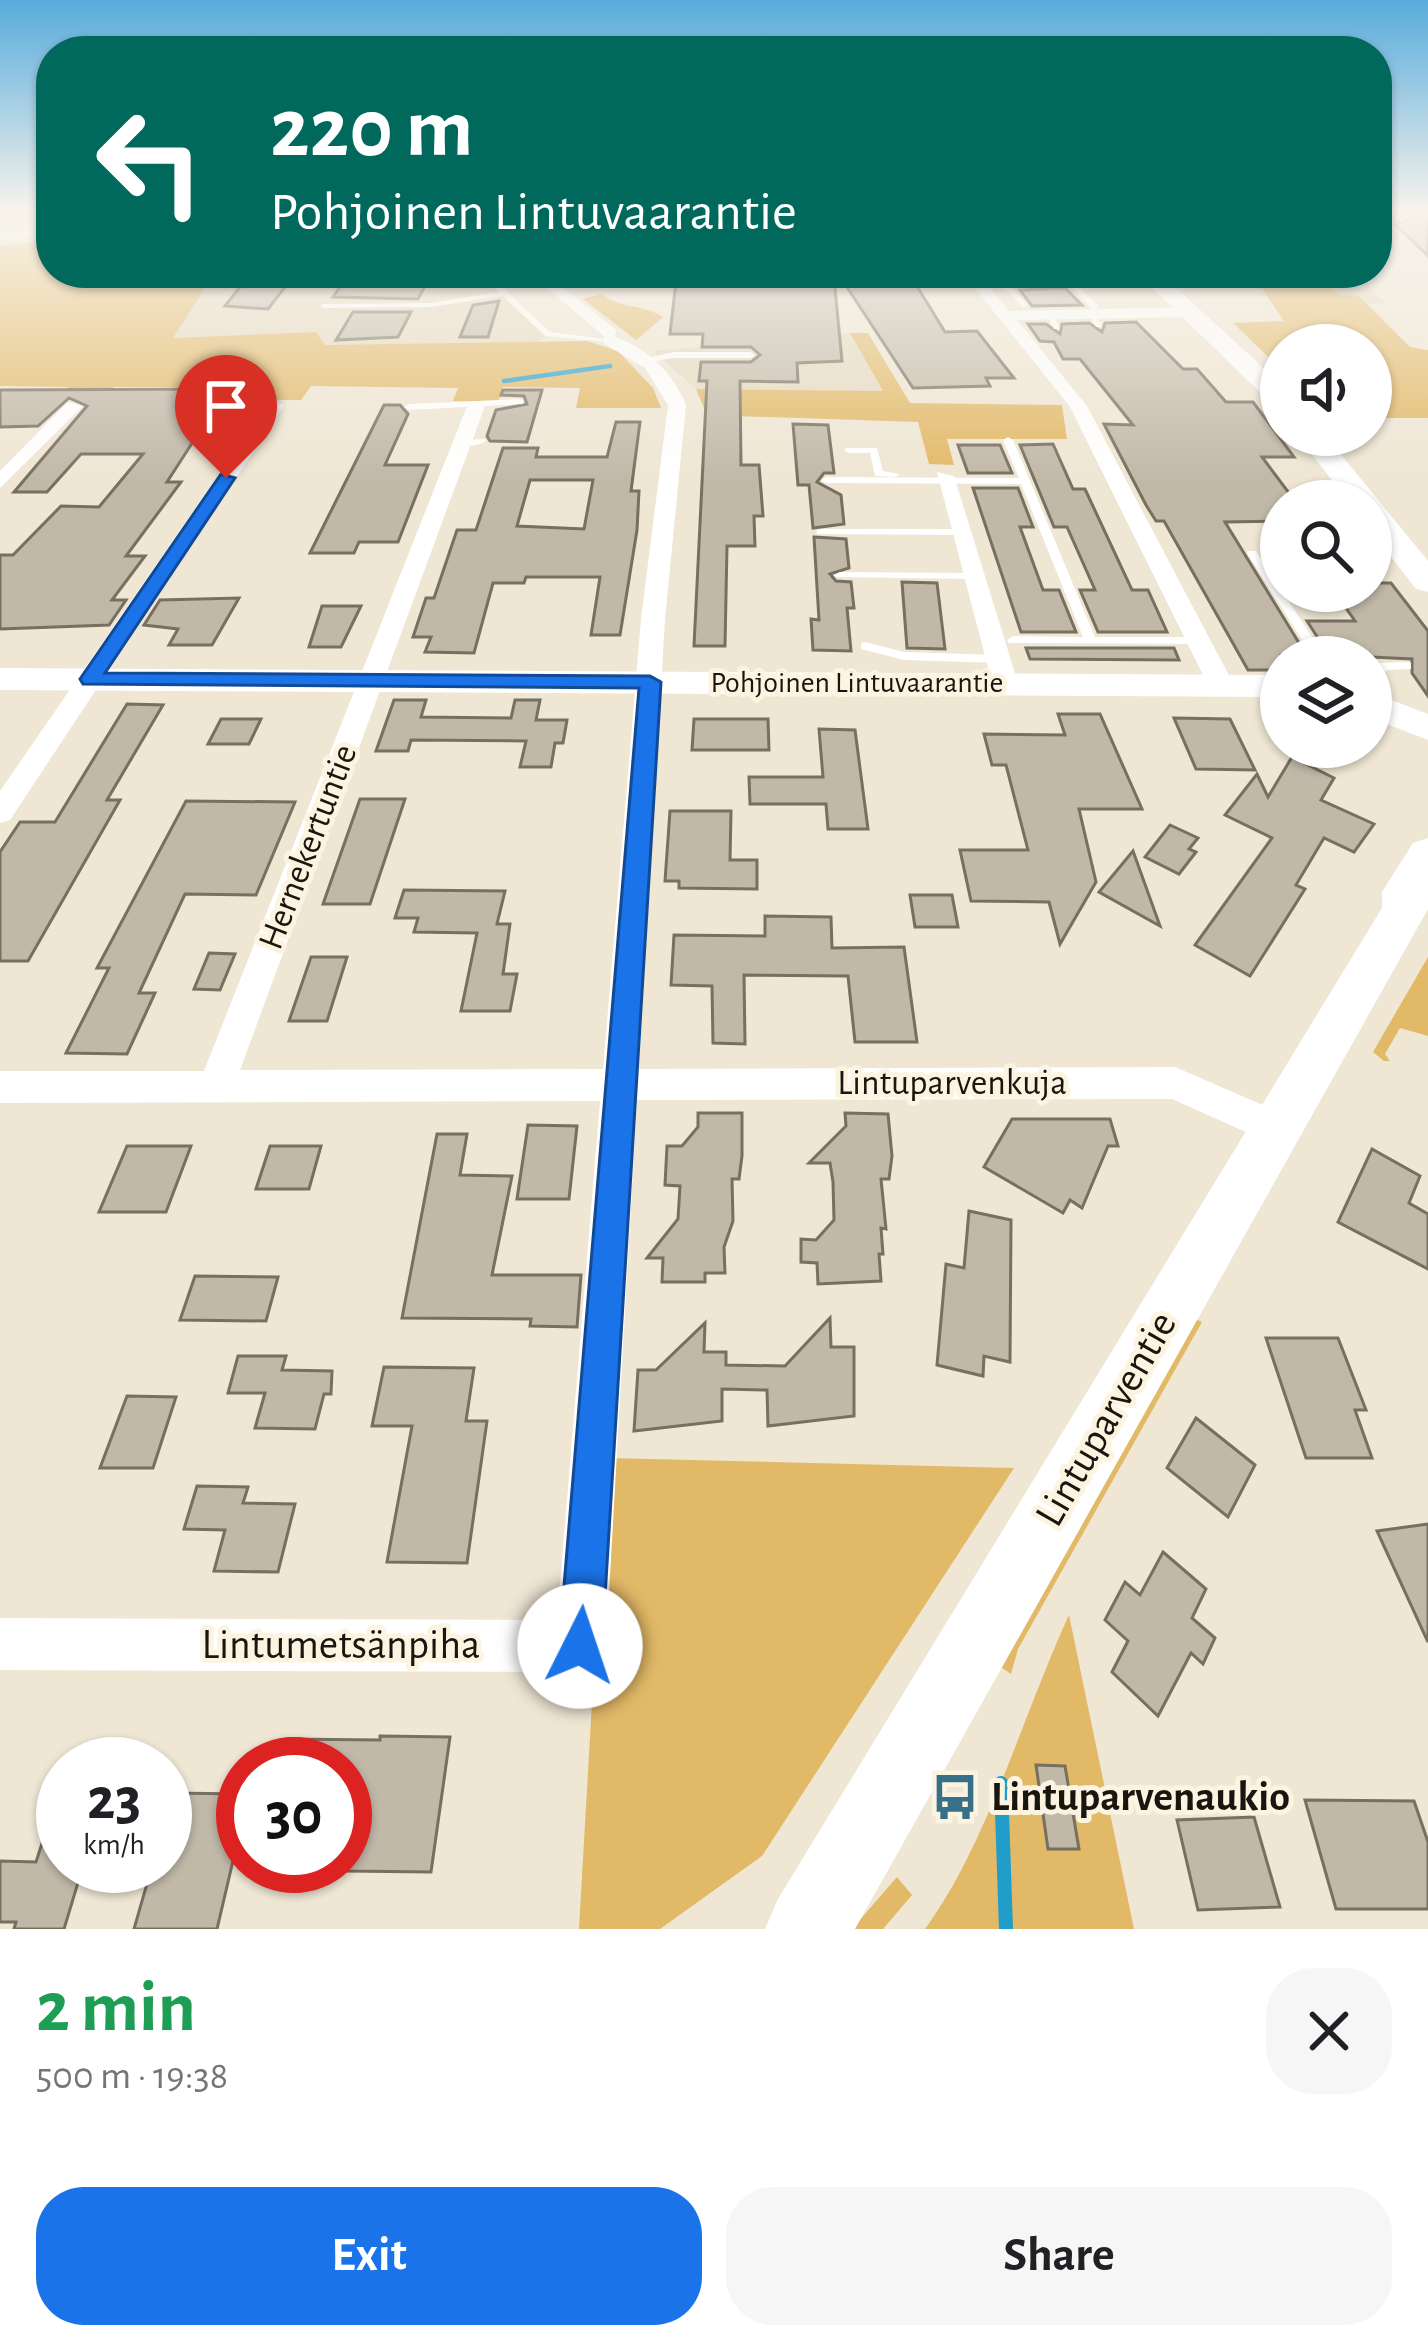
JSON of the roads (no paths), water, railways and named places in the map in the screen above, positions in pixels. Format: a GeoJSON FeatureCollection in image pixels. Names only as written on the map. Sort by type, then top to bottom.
{"type":"FeatureCollection","features":[{"type":"Feature","properties":{"kind":"street"},"geometry":{"type":"LineString","coordinates":[[567,300],[644,360]]}},
{"type":"Feature","properties":{"kind":"street"},"geometry":{"type":"LineString","coordinates":[[992,300],[1078,406],[1221,685]]}},
{"type":"Feature","properties":{"kind":"street"},"geometry":{"type":"LineString","coordinates":[[1179,300],[1260,378]]}},
{"type":"Feature","properties":{"kind":"street"},"geometry":{"type":"LineString","coordinates":[[1005,316],[1053,321],[1192,312]]}},
{"type":"Feature","properties":{"kind":"street","name":"Lintumetsänpiha"},"geometry":{"type":"LineString","coordinates":[[0,1644],[580,1646],[650,682],[676,405],[673,391],[644,360]]}},
{"type":"Feature","properties":{"kind":"street"},"geometry":{"type":"LineString","coordinates":[[0,813],[275,405]]}},
{"type":"Feature","properties":{"kind":"street"},"geometry":{"type":"LineString","coordinates":[[0,482],[74,406]]}},
{"type":"Feature","properties":{"kind":"street","name":"Hernekertuntie"},"geometry":{"type":"LineString","coordinates":[[216,1086],[472,442],[476,406]]}},
{"type":"Feature","properties":{"kind":"street"},"geometry":{"type":"LineString","coordinates":[[1327,456],[1346,480]]}},
{"type":"Feature","properties":{"kind":"street"},"geometry":{"type":"LineString","coordinates":[[940,479],[961,532],[962,578],[1005,661]]}},
{"type":"Feature","properties":{"kind":"street"},"geometry":{"type":"LineString","coordinates":[[1392,537],[1428,582]]}},
{"type":"Feature","properties":{"kind":"street","name":"Pohjoinen Lintuvaarantie"},"geometry":{"type":"LineString","coordinates":[[0,679],[650,682],[1005,661],[1260,686]]}},
{"type":"Feature","properties":{"kind":"street"},"geometry":{"type":"LineString","coordinates":[[1392,713],[1428,728]]}},
{"type":"Feature","properties":{"kind":"street","name":"Lintuparventie"},"geometry":{"type":"LineString","coordinates":[[808,1929],[1275,1128],[1416,906],[1405,892],[1428,854]]}},
{"type":"Feature","properties":{"kind":"street","name":"Lintuparvenkuja"},"geometry":{"type":"LineString","coordinates":[[0,1087],[1175,1083],[1275,1128]]}},
{"type":"Feature","properties":{"kind":"lane"},"geometry":{"type":"LineString","coordinates":[[324,306],[430,305],[454,300]]}},
{"type":"Feature","properties":{"kind":"lane"},"geometry":{"type":"LineString","coordinates":[[512,300],[556,338],[609,336]]}},
{"type":"Feature","properties":{"kind":"lane"},"geometry":{"type":"LineString","coordinates":[[1019,300],[1024,306]]}},
{"type":"Feature","properties":{"kind":"lane"},"geometry":{"type":"LineString","coordinates":[[1084,300],[1095,316]]}},
{"type":"Feature","properties":{"kind":"lane"},"geometry":{"type":"LineString","coordinates":[[644,360],[751,355]]}},
{"type":"Feature","properties":{"kind":"lane"},"geometry":{"type":"LineString","coordinates":[[409,407],[520,402]]}},
{"type":"Feature","properties":{"kind":"lane"},"geometry":{"type":"LineString","coordinates":[[1009,440],[1090,640]]}},
{"type":"Feature","properties":{"kind":"lane"},"geometry":{"type":"LineString","coordinates":[[849,450],[874,450],[880,474],[940,479]]}},
{"type":"Feature","properties":{"kind":"lane"},"geometry":{"type":"LineString","coordinates":[[826,480],[1024,481]]}},
{"type":"Feature","properties":{"kind":"lane"},"geometry":{"type":"LineString","coordinates":[[821,532],[961,532]]}},
{"type":"Feature","properties":{"kind":"lane"},"geometry":{"type":"LineString","coordinates":[[1252,553],[1305,636]]}},
{"type":"Feature","properties":{"kind":"lane"},"geometry":{"type":"LineString","coordinates":[[840,575],[962,578]]}},
{"type":"Feature","properties":{"kind":"lane"},"geometry":{"type":"LineString","coordinates":[[866,646],[904,656],[1005,661],[1090,640],[1200,641]]}},
{"type":"Feature","properties":{"kind":"lane"},"geometry":{"type":"LineString","coordinates":[[952,643],[964,658]]}},
{"type":"Feature","properties":{"kind":"lane"},"geometry":{"type":"LineString","coordinates":[[1392,666],[1407,666]]}},
{"type":"Feature","properties":{"kind":"waterway"},"geometry":{"type":"LineString","coordinates":[[504,381],[610,366]]}},
{"type":"Feature","properties":{"kind":"waterway"},"geometry":{"type":"LineString","coordinates":[[1001,1783],[1006,1929]]}},
{"type":"Feature","properties":{"kind":"place","name":"Lintuparvenaukio"},"geometry":{"type":"Point","coordinates":[955,1797]}}]}
